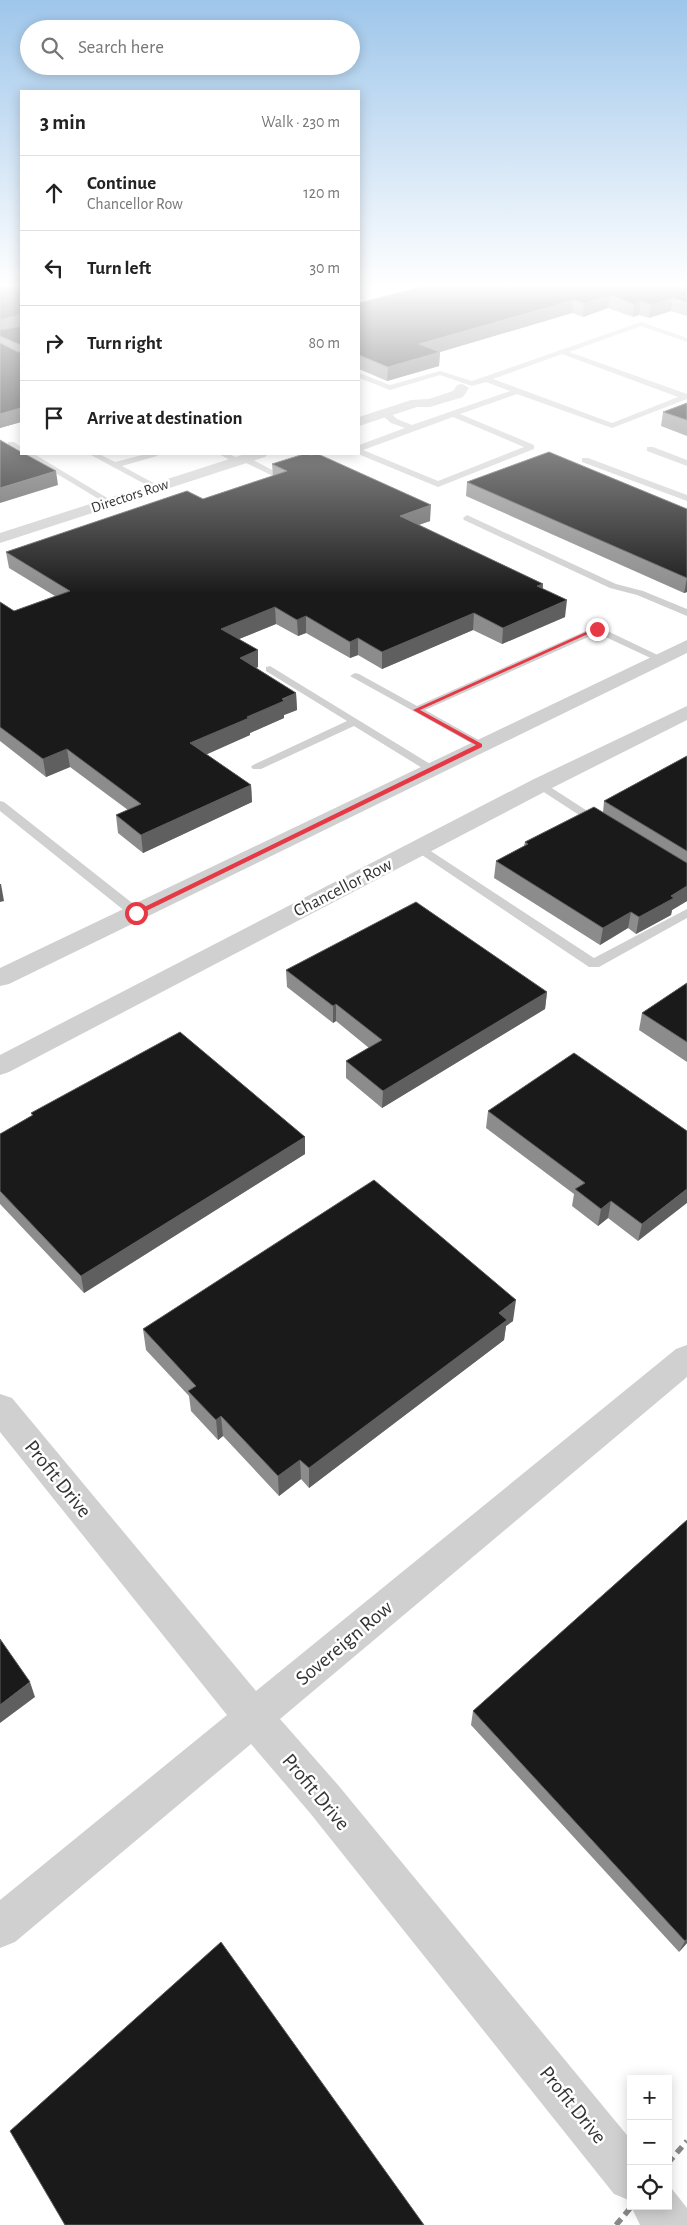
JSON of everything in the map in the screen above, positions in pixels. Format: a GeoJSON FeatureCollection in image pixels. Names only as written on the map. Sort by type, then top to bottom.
{"type":"FeatureCollection","features":[{"type":"Feature","properties":{"kind":"street"},"geometry":{"type":"LineString","coordinates":[[360,422],[416,402],[430,403],[458,394],[466,387]]}},
{"type":"Feature","properties":{"kind":"street"},"geometry":{"type":"LineString","coordinates":[[368,406],[385,413]]}},
{"type":"Feature","properties":{"kind":"street","name":"Directors Row"},"geometry":{"type":"LineString","coordinates":[[0,538],[257,455]]}},
{"type":"Feature","properties":{"kind":"street"},"geometry":{"type":"LineString","coordinates":[[0,978],[687,646]]}},
{"type":"Feature","properties":{"kind":"street","name":"Chancellor Row"},"geometry":{"type":"LineString","coordinates":[[0,1066],[540,785],[687,712]]}},
{"type":"Feature","properties":{"kind":"street","name":"Sovereign Row"},"geometry":{"type":"LineString","coordinates":[[0,1927],[687,1358]]}},
{"type":"Feature","properties":{"kind":"street","name":"Profit Drive"},"geometry":{"type":"LineString","coordinates":[[0,1408],[254,1718],[324,1799],[627,2172]]}},
{"type":"Feature","properties":{"kind":"street"},"geometry":{"type":"LineString","coordinates":[[658,2210],[670,2225]]}},
{"type":"Feature","properties":{"kind":"lane"},"geometry":{"type":"LineString","coordinates":[[506,387],[612,426],[686,397]]}},
{"type":"Feature","properties":{"kind":"lane"},"geometry":{"type":"LineString","coordinates":[[658,387],[686,397]]}},
{"type":"Feature","properties":{"kind":"lane"},"geometry":{"type":"LineString","coordinates":[[360,449],[517,391]]}},
{"type":"Feature","properties":{"kind":"lane"},"geometry":{"type":"LineString","coordinates":[[385,413],[394,421],[412,428]]}},
{"type":"Feature","properties":{"kind":"lane"},"geometry":{"type":"LineString","coordinates":[[360,449],[438,484],[531,447],[453,414]]}},
{"type":"Feature","properties":{"kind":"lane"},"geometry":{"type":"LineString","coordinates":[[11,444],[20,449]]}},
{"type":"Feature","properties":{"kind":"lane"},"geometry":{"type":"LineString","coordinates":[[650,449],[687,463]]}},
{"type":"Feature","properties":{"kind":"lane"},"geometry":{"type":"LineString","coordinates":[[30,455],[110,502]]}},
{"type":"Feature","properties":{"kind":"lane"},"geometry":{"type":"LineString","coordinates":[[95,455],[157,487]]}},
{"type":"Feature","properties":{"kind":"lane"},"geometry":{"type":"LineString","coordinates":[[115,465],[150,455]]}},
{"type":"Feature","properties":{"kind":"lane"},"geometry":{"type":"LineString","coordinates":[[226,455],[278,475]]}},
{"type":"Feature","properties":{"kind":"lane"},"geometry":{"type":"LineString","coordinates":[[585,460],[687,498]]}},
{"type":"Feature","properties":{"kind":"lane"},"geometry":{"type":"LineString","coordinates":[[467,518],[613,586],[640,593],[687,613]]}},
{"type":"Feature","properties":{"kind":"lane"},"geometry":{"type":"LineString","coordinates":[[416,710],[597,629],[661,659]]}},
{"type":"Feature","properties":{"kind":"lane"},"geometry":{"type":"LineString","coordinates":[[270,669],[431,770]]}},
{"type":"Feature","properties":{"kind":"lane"},"geometry":{"type":"LineString","coordinates":[[354,676],[480,746]]}},
{"type":"Feature","properties":{"kind":"lane"},"geometry":{"type":"LineString","coordinates":[[257,767],[354,722]]}},
{"type":"Feature","properties":{"kind":"lane"},"geometry":{"type":"LineString","coordinates":[[540,785],[614,831]]}},
{"type":"Feature","properties":{"kind":"lane"},"geometry":{"type":"LineString","coordinates":[[0,805],[136,913]]}},
{"type":"Feature","properties":{"kind":"lane"},"geometry":{"type":"LineString","coordinates":[[420,848],[594,964],[687,913]]}},
{"type":"Feature","properties":{"kind":"building"},"geometry":{"type":"Polygon","coordinates":[[[0,387],[20,387],[20,408],[0,414],[0,387]]]}},
{"type":"Feature","properties":{"kind":"building"},"geometry":{"type":"Polygon","coordinates":[[[687,403],[687,420],[663,412],[687,403]]]}},
{"type":"Feature","properties":{"kind":"building"},"geometry":{"type":"Polygon","coordinates":[[[0,440],[20,451],[20,455],[27,455],[56,471],[0,488],[0,440]]]}},
{"type":"Feature","properties":{"kind":"building"},"geometry":{"type":"Polygon","coordinates":[[[549,452],[687,509],[687,578],[467,482],[549,452]]]}},
{"type":"Feature","properties":{"kind":"building"},"geometry":{"type":"Polygon","coordinates":[[[301,455],[320,455],[431,505],[400,516],[543,584],[537,586],[567,600],[503,628],[474,613],[382,652],[358,638],[350,642],[306,616],[297,620],[275,607],[221,629],[258,650],[240,658],[296,693],[282,699],[284,701],[247,717],[249,718],[190,743],[251,785],[141,835],[116,815],[141,804],[67,749],[43,759],[0,727],[0,602],[14,611],[70,591],[6,552],[187,491],[203,499],[287,471],[272,464],[301,455]]]}},
{"type":"Feature","properties":{"kind":"building"},"geometry":{"type":"Polygon","coordinates":[[[687,756],[687,851],[604,801],[687,756]]]}},
{"type":"Feature","properties":{"kind":"building"},"geometry":{"type":"Polygon","coordinates":[[[594,807],[687,863],[687,886],[671,896],[674,898],[639,917],[631,912],[603,928],[496,861],[528,844],[525,842],[594,807]]]}},
{"type":"Feature","properties":{"kind":"building"},"geometry":{"type":"Polygon","coordinates":[[[416,902],[547,992],[383,1091],[346,1061],[382,1040],[336,1004],[333,1006],[286,970],[416,902]]]}},
{"type":"Feature","properties":{"kind":"building"},"geometry":{"type":"Polygon","coordinates":[[[687,983],[687,1042],[642,1013],[687,983]]]}},
{"type":"Feature","properties":{"kind":"building"},"geometry":{"type":"Polygon","coordinates":[[[180,1032],[305,1137],[81,1276],[0,1191],[0,1134],[33,1115],[31,1113],[180,1032]]]}},
{"type":"Feature","properties":{"kind":"building"},"geometry":{"type":"Polygon","coordinates":[[[574,1053],[687,1131],[687,1189],[642,1224],[611,1201],[601,1209],[575,1189],[585,1183],[488,1111],[574,1053]]]}},
{"type":"Feature","properties":{"kind":"building"},"geometry":{"type":"Polygon","coordinates":[[[374,1180],[516,1300],[499,1313],[507,1320],[309,1468],[300,1460],[278,1476],[221,1416],[216,1420],[188,1391],[196,1386],[143,1329],[374,1180]]]}},
{"type":"Feature","properties":{"kind":"building"},"geometry":{"type":"Polygon","coordinates":[[[687,1520],[687,1939],[685,1941],[473,1711],[687,1520]]]}},
{"type":"Feature","properties":{"kind":"building"},"geometry":{"type":"Polygon","coordinates":[[[0,1639],[30,1682],[0,1705],[0,1639]]]}},
{"type":"Feature","properties":{"kind":"building"},"geometry":{"type":"Polygon","coordinates":[[[221,1942],[424,2225],[65,2225],[10,2131],[221,1942]]]}},
{"type":"Feature","properties":{"kind":"railway"},"geometry":{"type":"LineString","coordinates":[[672,2158],[687,2141]]}},
{"type":"Feature","properties":{"kind":"railway"},"geometry":{"type":"LineString","coordinates":[[616,2225],[629,2210]]}},
{"type":"Feature","properties":{"kind":"route"},"geometry":{"type":"LineString","coordinates":[[136,913],[480,746],[416,710],[597,629]]}}]}
